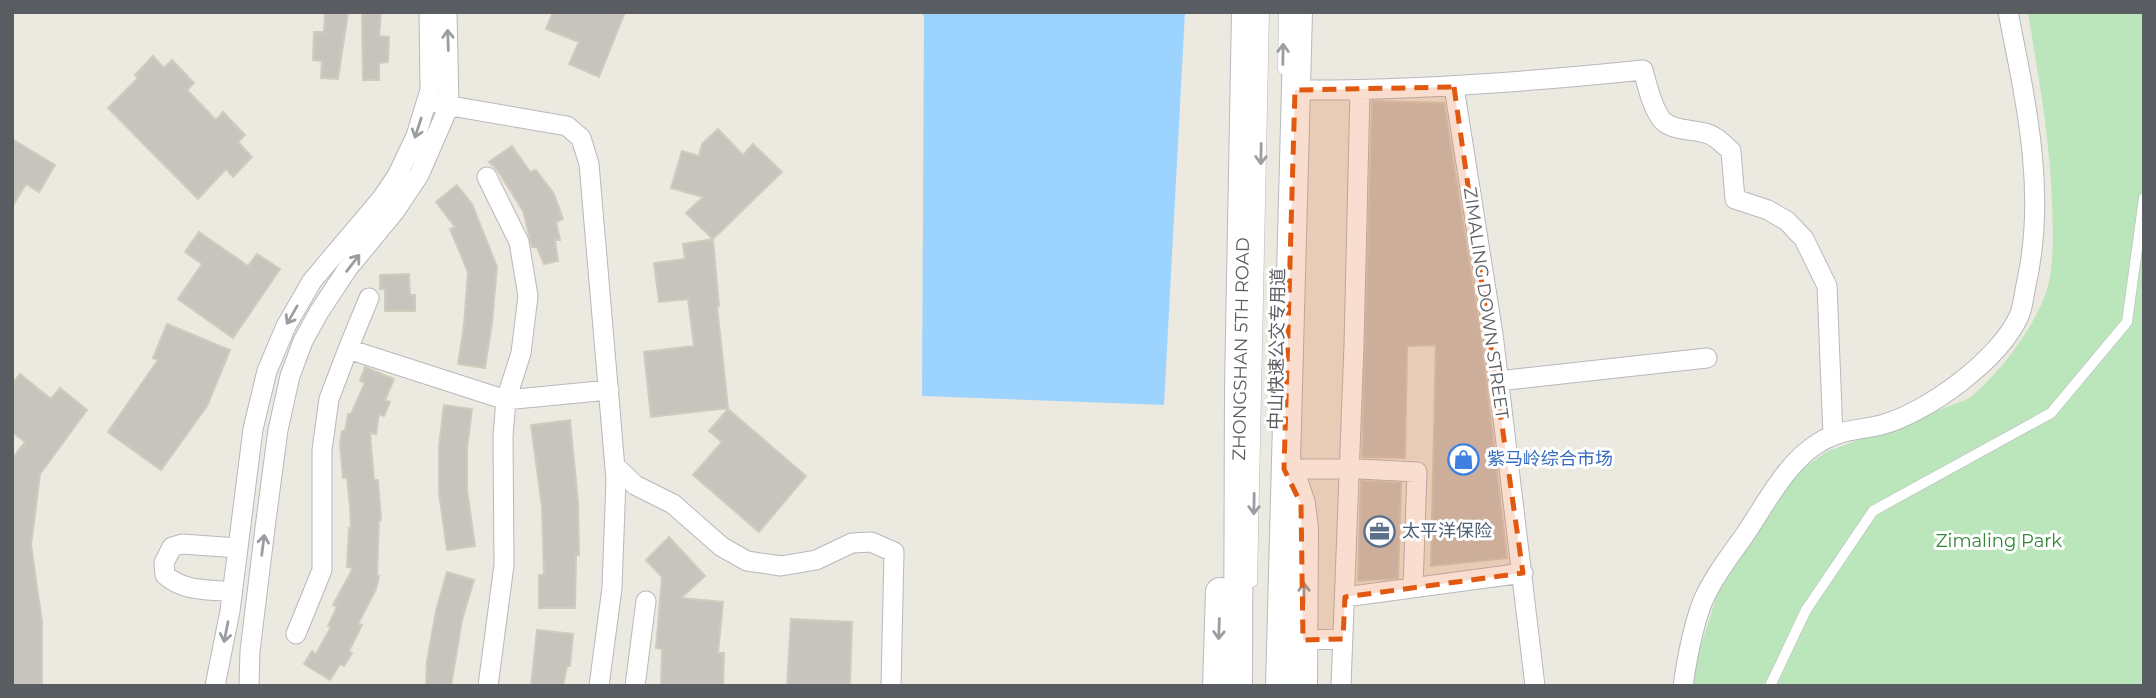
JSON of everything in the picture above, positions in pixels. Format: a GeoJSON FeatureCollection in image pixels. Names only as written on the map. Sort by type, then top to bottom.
{"type":"FeatureCollection","features":[{"type":"Feature","properties":{"kind":"main road","name":"ZHONGSHAN 5TH ROAD"},"geometry":{"type":"LineString","coordinates":[[1238,686],[1246,12]]}},
{"type":"Feature","properties":{"kind":"main road"},"geometry":{"type":"LineString","coordinates":[[1280,686],[1277,470],[1289,85],[1298,12]]}},
{"type":"Feature","properties":{"kind":"main road"},"geometry":{"type":"LineString","coordinates":[[1217,686],[1223,512],[1226,494],[1239,466]]}},
{"type":"Feature","properties":{"kind":"main road"},"geometry":{"type":"LineString","coordinates":[[1277,470],[1296,486],[1301,504],[1304,529],[1303,686]]}},
{"type":"Feature","properties":{"kind":"street"},"geometry":{"type":"LineString","coordinates":[[215,686],[232,592],[253,429],[267,371],[286,326],[312,281],[382,198],[397,176],[416,136],[429,90],[429,12]]}},
{"type":"Feature","properties":{"kind":"street"},"geometry":{"type":"LineString","coordinates":[[248,686],[278,429],[289,376],[303,341],[348,268],[395,211],[419,174],[449,106],[447,12]]}},
{"type":"Feature","properties":{"kind":"street"},"geometry":{"type":"LineString","coordinates":[[1683,686],[1693,630],[1706,594],[1780,481],[1805,452],[1828,438],[1851,429],[1883,424],[1949,390],[1988,359],[2006,338],[2020,314],[2031,267],[2035,183],[2029,119],[2008,12]]}},
{"type":"Feature","properties":{"kind":"street"},"geometry":{"type":"LineString","coordinates":[[1289,85],[1360,90],[1454,87],[1643,70],[1664,121],[1681,129],[1706,133],[1720,140],[1731,151],[1735,199],[1787,221],[1804,239],[1827,286],[1828,438]]}},
{"type":"Feature","properties":{"kind":"street","name":"ZIMALING DOWN STREET"},"geometry":{"type":"LineString","coordinates":[[1454,87],[1498,381],[1535,686]]}},
{"type":"Feature","properties":{"kind":"street"},"geometry":{"type":"LineString","coordinates":[[1341,686],[1360,90]]}},
{"type":"Feature","properties":{"kind":"street"},"geometry":{"type":"LineString","coordinates":[[426,102],[567,126],[581,138],[589,164],[615,466],[612,588],[598,686]]}},
{"type":"Feature","properties":{"kind":"street"},"geometry":{"type":"LineString","coordinates":[[487,177],[519,242],[528,296],[521,353],[506,400],[503,436],[504,565],[488,686]]}},
{"type":"Feature","properties":{"kind":"street"},"geometry":{"type":"LineString","coordinates":[[296,634],[322,570],[322,450],[329,399],[369,298]]}},
{"type":"Feature","properties":{"kind":"street"},"geometry":{"type":"LineString","coordinates":[[348,349],[506,400],[609,390]]}},
{"type":"Feature","properties":{"kind":"street"},"geometry":{"type":"LineString","coordinates":[[1498,381],[1707,358]]}},
{"type":"Feature","properties":{"kind":"street"},"geometry":{"type":"LineString","coordinates":[[615,466],[635,485],[673,504],[722,547],[747,561],[780,566],[816,560],[852,543],[872,542],[894,552],[891,686]]}},
{"type":"Feature","properties":{"kind":"street"},"geometry":{"type":"LineString","coordinates":[[1277,470],[1359,469],[1417,472],[1413,588]]}},
{"type":"Feature","properties":{"kind":"street"},"geometry":{"type":"LineString","coordinates":[[232,592],[185,587],[174,583],[165,575],[164,563],[172,547],[182,544],[238,548]]}},
{"type":"Feature","properties":{"kind":"street"},"geometry":{"type":"LineString","coordinates":[[1345,597],[1523,573]]}},
{"type":"Feature","properties":{"kind":"street"},"geometry":{"type":"LineString","coordinates":[[635,686],[646,601]]}},
{"type":"Feature","properties":{"kind":"street"},"geometry":{"type":"LineString","coordinates":[[1303,639],[1342,639]]}},
{"type":"Feature","properties":{"kind":"lane","name":"中山快速公交专用道"},"geometry":{"type":"LineString","coordinates":[[1252,589],[1264,12]]}},
{"type":"Feature","properties":{"kind":"lane"},"geometry":{"type":"LineString","coordinates":[[1284,12],[1289,85]]}},
{"type":"Feature","properties":{"kind":"lane"},"geometry":{"type":"LineString","coordinates":[[1770,686],[1806,610],[1873,511],[2051,413],[2127,322],[2144,198]]}},
{"type":"Feature","properties":{"kind":"lane"},"geometry":{"type":"LineString","coordinates":[[1269,686],[1271,603]]}},
{"type":"Feature","properties":{"kind":"highlighted area"},"geometry":{"type":"Polygon","coordinates":[[[1454,87],[1523,573],[1345,597],[1343,639],[1303,640],[1301,504],[1284,469],[1295,90],[1454,87]]]}},
{"type":"Feature","properties":{"kind":"green space","name":"Zimaling Park"},"geometry":{"type":"Polygon","coordinates":[[[2028,12],[2144,12],[2144,686],[1691,686],[1694,666],[1717,595],[1791,477],[1826,452],[1968,399],[1993,376],[2017,346],[2037,313],[2049,282],[2053,242],[2046,131],[2028,12]]]}},
{"type":"Feature","properties":{"kind":"water"},"geometry":{"type":"Polygon","coordinates":[[[922,12],[1185,12],[1164,405],[922,396],[922,12]]]}},
{"type":"Feature","properties":{"kind":"building"},"geometry":{"type":"Polygon","coordinates":[[[325,12],[348,12],[338,79],[321,78],[322,61],[313,60],[314,32],[324,32],[325,12]]]}},
{"type":"Feature","properties":{"kind":"building"},"geometry":{"type":"Polygon","coordinates":[[[362,12],[381,12],[379,36],[389,37],[388,62],[379,63],[379,80],[363,80],[362,12]]]}},
{"type":"Feature","properties":{"kind":"building"},"geometry":{"type":"Polygon","coordinates":[[[553,12],[625,12],[599,77],[569,64],[579,42],[546,29],[553,12]]]}},
{"type":"Feature","properties":{"kind":"building"},"geometry":{"type":"Polygon","coordinates":[[[153,56],[164,68],[172,60],[194,83],[187,90],[216,120],[223,112],[245,135],[238,142],[252,157],[233,177],[226,169],[198,199],[108,108],[138,78],[135,75],[153,56]]]}},
{"type":"Feature","properties":{"kind":"building"},"geometry":{"type":"Polygon","coordinates":[[[1372,101],[1444,103],[1481,336],[1507,558],[1431,566],[1436,345],[1407,346],[1405,458],[1362,457],[1372,101]]]}},
{"type":"Feature","properties":{"kind":"building"},"geometry":{"type":"Polygon","coordinates":[[[718,129],[743,155],[753,144],[782,172],[713,239],[686,213],[703,197],[671,188],[682,151],[699,156],[702,144],[718,129]]]}},
{"type":"Feature","properties":{"kind":"building"},"geometry":{"type":"Polygon","coordinates":[[[12,139],[55,165],[39,192],[26,184],[12,207],[12,139]]]}},
{"type":"Feature","properties":{"kind":"building"},"geometry":{"type":"Polygon","coordinates":[[[512,146],[530,172],[536,170],[554,194],[563,219],[556,222],[560,240],[555,240],[558,261],[544,264],[537,247],[532,247],[523,211],[498,171],[489,162],[512,146]]]}},
{"type":"Feature","properties":{"kind":"building"},"geometry":{"type":"Polygon","coordinates":[[[457,185],[472,204],[497,267],[485,368],[458,364],[468,272],[450,229],[455,227],[436,202],[457,185]]]}},
{"type":"Feature","properties":{"kind":"building"},"geometry":{"type":"Polygon","coordinates":[[[199,232],[248,266],[257,254],[280,269],[233,338],[178,299],[202,264],[185,252],[199,232]]]}},
{"type":"Feature","properties":{"kind":"building"},"geometry":{"type":"Polygon","coordinates":[[[713,239],[728,408],[651,417],[644,352],[694,346],[688,299],[659,302],[654,263],[685,259],[683,244],[713,239]]]}},
{"type":"Feature","properties":{"kind":"building"},"geometry":{"type":"Polygon","coordinates":[[[409,274],[410,295],[415,295],[415,311],[385,311],[385,289],[380,289],[380,275],[409,274]]]}},
{"type":"Feature","properties":{"kind":"building"},"geometry":{"type":"Polygon","coordinates":[[[167,324],[230,350],[207,406],[161,470],[108,432],[158,360],[153,358],[167,324]]]}},
{"type":"Feature","properties":{"kind":"building"},"geometry":{"type":"Polygon","coordinates":[[[365,367],[394,379],[385,400],[390,402],[384,416],[379,414],[376,434],[370,433],[381,520],[379,576],[376,589],[358,624],[362,625],[349,651],[352,653],[344,666],[340,664],[330,680],[304,664],[312,651],[316,654],[331,627],[328,626],[337,607],[333,605],[353,568],[347,567],[350,507],[347,478],[343,478],[340,443],[348,414],[351,414],[365,383],[360,381],[365,367]]]}},
{"type":"Feature","properties":{"kind":"building"},"geometry":{"type":"Polygon","coordinates":[[[20,374],[51,399],[60,388],[87,410],[40,474],[31,545],[42,622],[42,686],[12,686],[12,459],[25,442],[12,432],[12,384],[20,374]]]}},
{"type":"Feature","properties":{"kind":"building"},"geometry":{"type":"Polygon","coordinates":[[[444,405],[472,409],[467,449],[467,490],[475,546],[447,550],[439,493],[439,446],[444,405]]]}},
{"type":"Feature","properties":{"kind":"building"},"geometry":{"type":"Polygon","coordinates":[[[728,409],[806,476],[759,532],[693,475],[722,442],[709,431],[728,409]]]}},
{"type":"Feature","properties":{"kind":"building"},"geometry":{"type":"Polygon","coordinates":[[[570,420],[578,502],[579,555],[576,555],[575,608],[539,608],[539,575],[544,575],[542,507],[531,425],[570,420]]]}},
{"type":"Feature","properties":{"kind":"building","name":"太平洋保险"},"geometry":{"type":"Polygon","coordinates":[[[1361,481],[1401,483],[1398,578],[1358,581],[1361,481]]]}},
{"type":"Feature","properties":{"kind":"building"},"geometry":{"type":"Polygon","coordinates":[[[669,537],[705,576],[681,598],[723,602],[718,653],[724,653],[723,686],[661,686],[662,649],[656,648],[662,577],[646,560],[669,537]]]}},
{"type":"Feature","properties":{"kind":"building"},"geometry":{"type":"Polygon","coordinates":[[[447,572],[474,580],[462,620],[451,686],[426,686],[427,661],[436,611],[447,572]]]}},
{"type":"Feature","properties":{"kind":"building"},"geometry":{"type":"Polygon","coordinates":[[[791,619],[852,622],[850,686],[787,686],[791,619]]]}},
{"type":"Feature","properties":{"kind":"building"},"geometry":{"type":"Polygon","coordinates":[[[537,630],[573,634],[570,666],[567,666],[563,686],[531,686],[537,630]]]}},
{"type":"Feature","properties":{"kind":"place","name":"紫马岭综合市场"},"geometry":{"type":"Point","coordinates":[1464,459]}},
{"type":"Feature","properties":{"kind":"place","name":"太平洋保险"},"geometry":{"type":"Point","coordinates":[1379,531]}}]}
